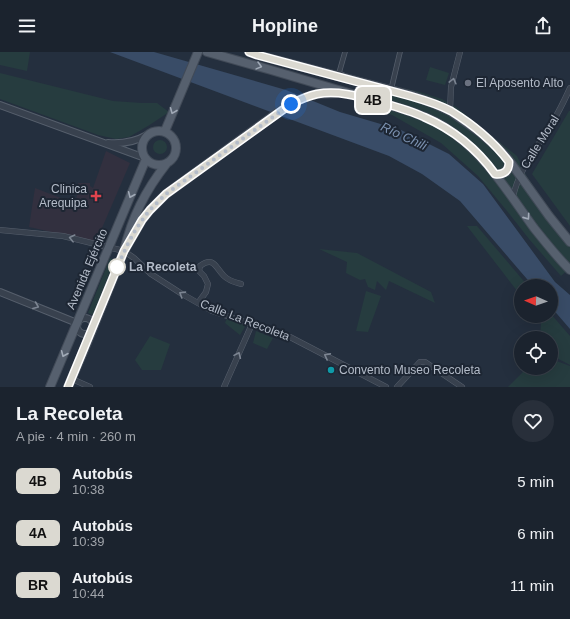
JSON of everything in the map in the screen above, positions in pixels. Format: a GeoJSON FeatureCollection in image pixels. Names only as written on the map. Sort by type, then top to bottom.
{"type":"FeatureCollection","features":[{"type":"Feature","properties":{"kind":"main road"},"geometry":{"type":"LineString","coordinates":[[165,131],[198,52]]}},
{"type":"Feature","properties":{"kind":"main road"},"geometry":{"type":"LineString","coordinates":[[207,52],[406,110],[423,116],[442,126],[473,149],[487,164],[542,238],[570,270]]}},
{"type":"Feature","properties":{"kind":"main road"},"geometry":{"type":"LineString","coordinates":[[249,52],[391,90],[430,102],[450,111],[481,133],[498,149],[570,242]]}},
{"type":"Feature","properties":{"kind":"main road"},"geometry":{"type":"LineString","coordinates":[[124,251],[142,220],[166,194],[291,104],[316,94],[340,93],[355,95]]}},
{"type":"Feature","properties":{"kind":"main road"},"geometry":{"type":"LineString","coordinates":[[157,130],[165,131],[174,139],[176,147],[175,154],[167,163],[161,165],[154,164],[146,159],[142,148],[143,141],[147,135],[152,132],[157,130]]}},
{"type":"Feature","properties":{"kind":"main road","name":"Avenida Ejército"},"geometry":{"type":"LineString","coordinates":[[50,387],[146,159]]}},
{"type":"Feature","properties":{"kind":"main road"},"geometry":{"type":"LineString","coordinates":[[495,174],[499,175],[506,172],[509,162]]}},
{"type":"Feature","properties":{"kind":"main road","name":"Avenida Ejército"},"geometry":{"type":"LineString","coordinates":[[68,387],[124,251],[139,204],[156,176],[167,163]]}},
{"type":"Feature","properties":{"kind":"street"},"geometry":{"type":"LineString","coordinates":[[344,52],[339,73],[359,81]]}},
{"type":"Feature","properties":{"kind":"street"},"geometry":{"type":"LineString","coordinates":[[391,90],[400,52]]}},
{"type":"Feature","properties":{"kind":"street"},"geometry":{"type":"LineString","coordinates":[[450,111],[451,87],[460,52]]}},
{"type":"Feature","properties":{"kind":"street","name":"Calle Moral"},"geometry":{"type":"LineString","coordinates":[[513,197],[520,176],[557,114],[570,88]]}},
{"type":"Feature","properties":{"kind":"street"},"geometry":{"type":"LineString","coordinates":[[0,105],[146,159]]}},
{"type":"Feature","properties":{"kind":"street"},"geometry":{"type":"LineString","coordinates":[[100,141],[125,143],[136,141],[147,135]]}},
{"type":"Feature","properties":{"kind":"street","name":"Calle La Recoleta"},"geometry":{"type":"LineString","coordinates":[[0,230],[63,236],[124,251],[152,274],[182,294],[212,311],[290,337],[386,387]]}},
{"type":"Feature","properties":{"kind":"street"},"geometry":{"type":"LineString","coordinates":[[198,303],[206,292],[208,284],[204,276],[199,271],[200,266],[204,262],[209,261],[213,263],[223,275],[233,282],[241,284]]}},
{"type":"Feature","properties":{"kind":"street"},"geometry":{"type":"LineString","coordinates":[[0,292],[77,323]]}},
{"type":"Feature","properties":{"kind":"street"},"geometry":{"type":"LineString","coordinates":[[84,318],[88,319],[92,322],[92,330],[90,333],[81,334],[78,331],[77,323],[84,318]]}},
{"type":"Feature","properties":{"kind":"street"},"geometry":{"type":"LineString","coordinates":[[224,387],[252,324]]}},
{"type":"Feature","properties":{"kind":"street"},"geometry":{"type":"LineString","coordinates":[[397,387],[420,362],[425,362],[462,387]]}},
{"type":"Feature","properties":{"kind":"street"},"geometry":{"type":"LineString","coordinates":[[72,379],[90,387]]}},
{"type":"Feature","properties":{"kind":"shaded area","name":"Clinica Arequipa"},"geometry":{"type":"Polygon","coordinates":[[[106,151],[130,163],[96,242],[29,227],[35,188],[76,204],[78,183],[90,183],[90,186],[93,188],[106,151]]]}},
{"type":"Feature","properties":{"kind":"green space"},"geometry":{"type":"Polygon","coordinates":[[[0,52],[30,52],[27,71],[0,65],[0,52]]]}},
{"type":"Feature","properties":{"kind":"green space"},"geometry":{"type":"Polygon","coordinates":[[[430,67],[449,73],[445,85],[426,80],[430,67]]]}},
{"type":"Feature","properties":{"kind":"green space"},"geometry":{"type":"Polygon","coordinates":[[[0,73],[113,101],[157,103],[169,112],[129,137],[116,139],[98,135],[0,99],[0,73]]]}},
{"type":"Feature","properties":{"kind":"green space"},"geometry":{"type":"Polygon","coordinates":[[[372,81],[420,92],[442,99],[456,107],[517,156],[526,175],[551,214],[570,238],[570,268],[561,276],[478,176],[441,143],[392,115],[365,108],[372,81]]]}},
{"type":"Feature","properties":{"kind":"green space"},"geometry":{"type":"Polygon","coordinates":[[[570,111],[570,226],[532,174],[570,111]]]}},
{"type":"Feature","properties":{"kind":"green space"},"geometry":{"type":"Polygon","coordinates":[[[157,140],[163,140],[167,144],[167,150],[163,154],[157,154],[153,150],[153,144],[157,140]]]}},
{"type":"Feature","properties":{"kind":"green space"},"geometry":{"type":"Polygon","coordinates":[[[467,226],[477,226],[522,279],[514,279],[514,287],[467,226]]]}},
{"type":"Feature","properties":{"kind":"green space"},"geometry":{"type":"Polygon","coordinates":[[[319,249],[357,253],[431,292],[435,303],[389,281],[386,290],[377,281],[375,290],[368,287],[365,279],[360,280],[346,273],[347,262],[319,249]]]}},
{"type":"Feature","properties":{"kind":"green space"},"geometry":{"type":"Polygon","coordinates":[[[110,258],[115,260],[93,315],[88,313],[110,258]]]}},
{"type":"Feature","properties":{"kind":"green space"},"geometry":{"type":"Polygon","coordinates":[[[366,291],[381,296],[368,332],[356,331],[366,291]]]}},
{"type":"Feature","properties":{"kind":"green space"},"geometry":{"type":"Polygon","coordinates":[[[227,318],[246,325],[240,335],[225,323],[227,318]]]}},
{"type":"Feature","properties":{"kind":"green space"},"geometry":{"type":"Polygon","coordinates":[[[558,322],[570,336],[570,365],[558,359],[558,331],[540,331],[541,323],[558,322]]]}},
{"type":"Feature","properties":{"kind":"green space"},"geometry":{"type":"Polygon","coordinates":[[[256,331],[273,338],[267,349],[253,343],[256,331]]]}},
{"type":"Feature","properties":{"kind":"green space"},"geometry":{"type":"Polygon","coordinates":[[[150,336],[170,344],[161,370],[142,370],[135,360],[150,336]]]}},
{"type":"Feature","properties":{"kind":"green space"},"geometry":{"type":"Polygon","coordinates":[[[558,362],[570,366],[570,387],[508,387],[520,375],[558,375],[558,362]]]}},
{"type":"Feature","properties":{"kind":"water","name":"Río Chili"},"geometry":{"type":"Polygon","coordinates":[[[110,52],[154,52],[286,90],[340,112],[401,130],[449,154],[483,184],[553,279],[527,279],[460,201],[422,174],[389,156],[110,52]]]}},
{"type":"Feature","properties":{"kind":"water"},"geometry":{"type":"Polygon","coordinates":[[[558,285],[570,295],[570,329],[558,315],[558,285]]]}},
{"type":"Feature","properties":{"kind":"bus line","name":"4B"},"geometry":{"type":"LineString","coordinates":[[68,387],[124,251],[142,220],[150,210],[166,194],[281,110],[303,98],[316,94],[340,93],[355,95],[406,110],[423,116],[442,126],[458,137],[473,149],[495,174],[503,174],[508,169],[509,162],[498,149],[481,133],[450,111],[430,102],[359,81],[249,52]]}},
{"type":"Feature","properties":{"kind":"place","name":"El Aposento Alto"},"geometry":{"type":"Point","coordinates":[468,83]}},
{"type":"Feature","properties":{"kind":"place","name":"Clinica Arequipa"},"geometry":{"type":"Point","coordinates":[96,196]}},
{"type":"Feature","properties":{"kind":"place","name":"La Recoleta"},"geometry":{"type":"Point","coordinates":[117,267]}},
{"type":"Feature","properties":{"kind":"place","name":"Convento Museo Recoleta"},"geometry":{"type":"Point","coordinates":[331,370]}},
{"type":"Feature","properties":{"kind":"route"},"geometry":{"type":"LineString","coordinates":[[117,267],[115,272],[124,251],[142,220],[166,194],[291,104]]}}]}
